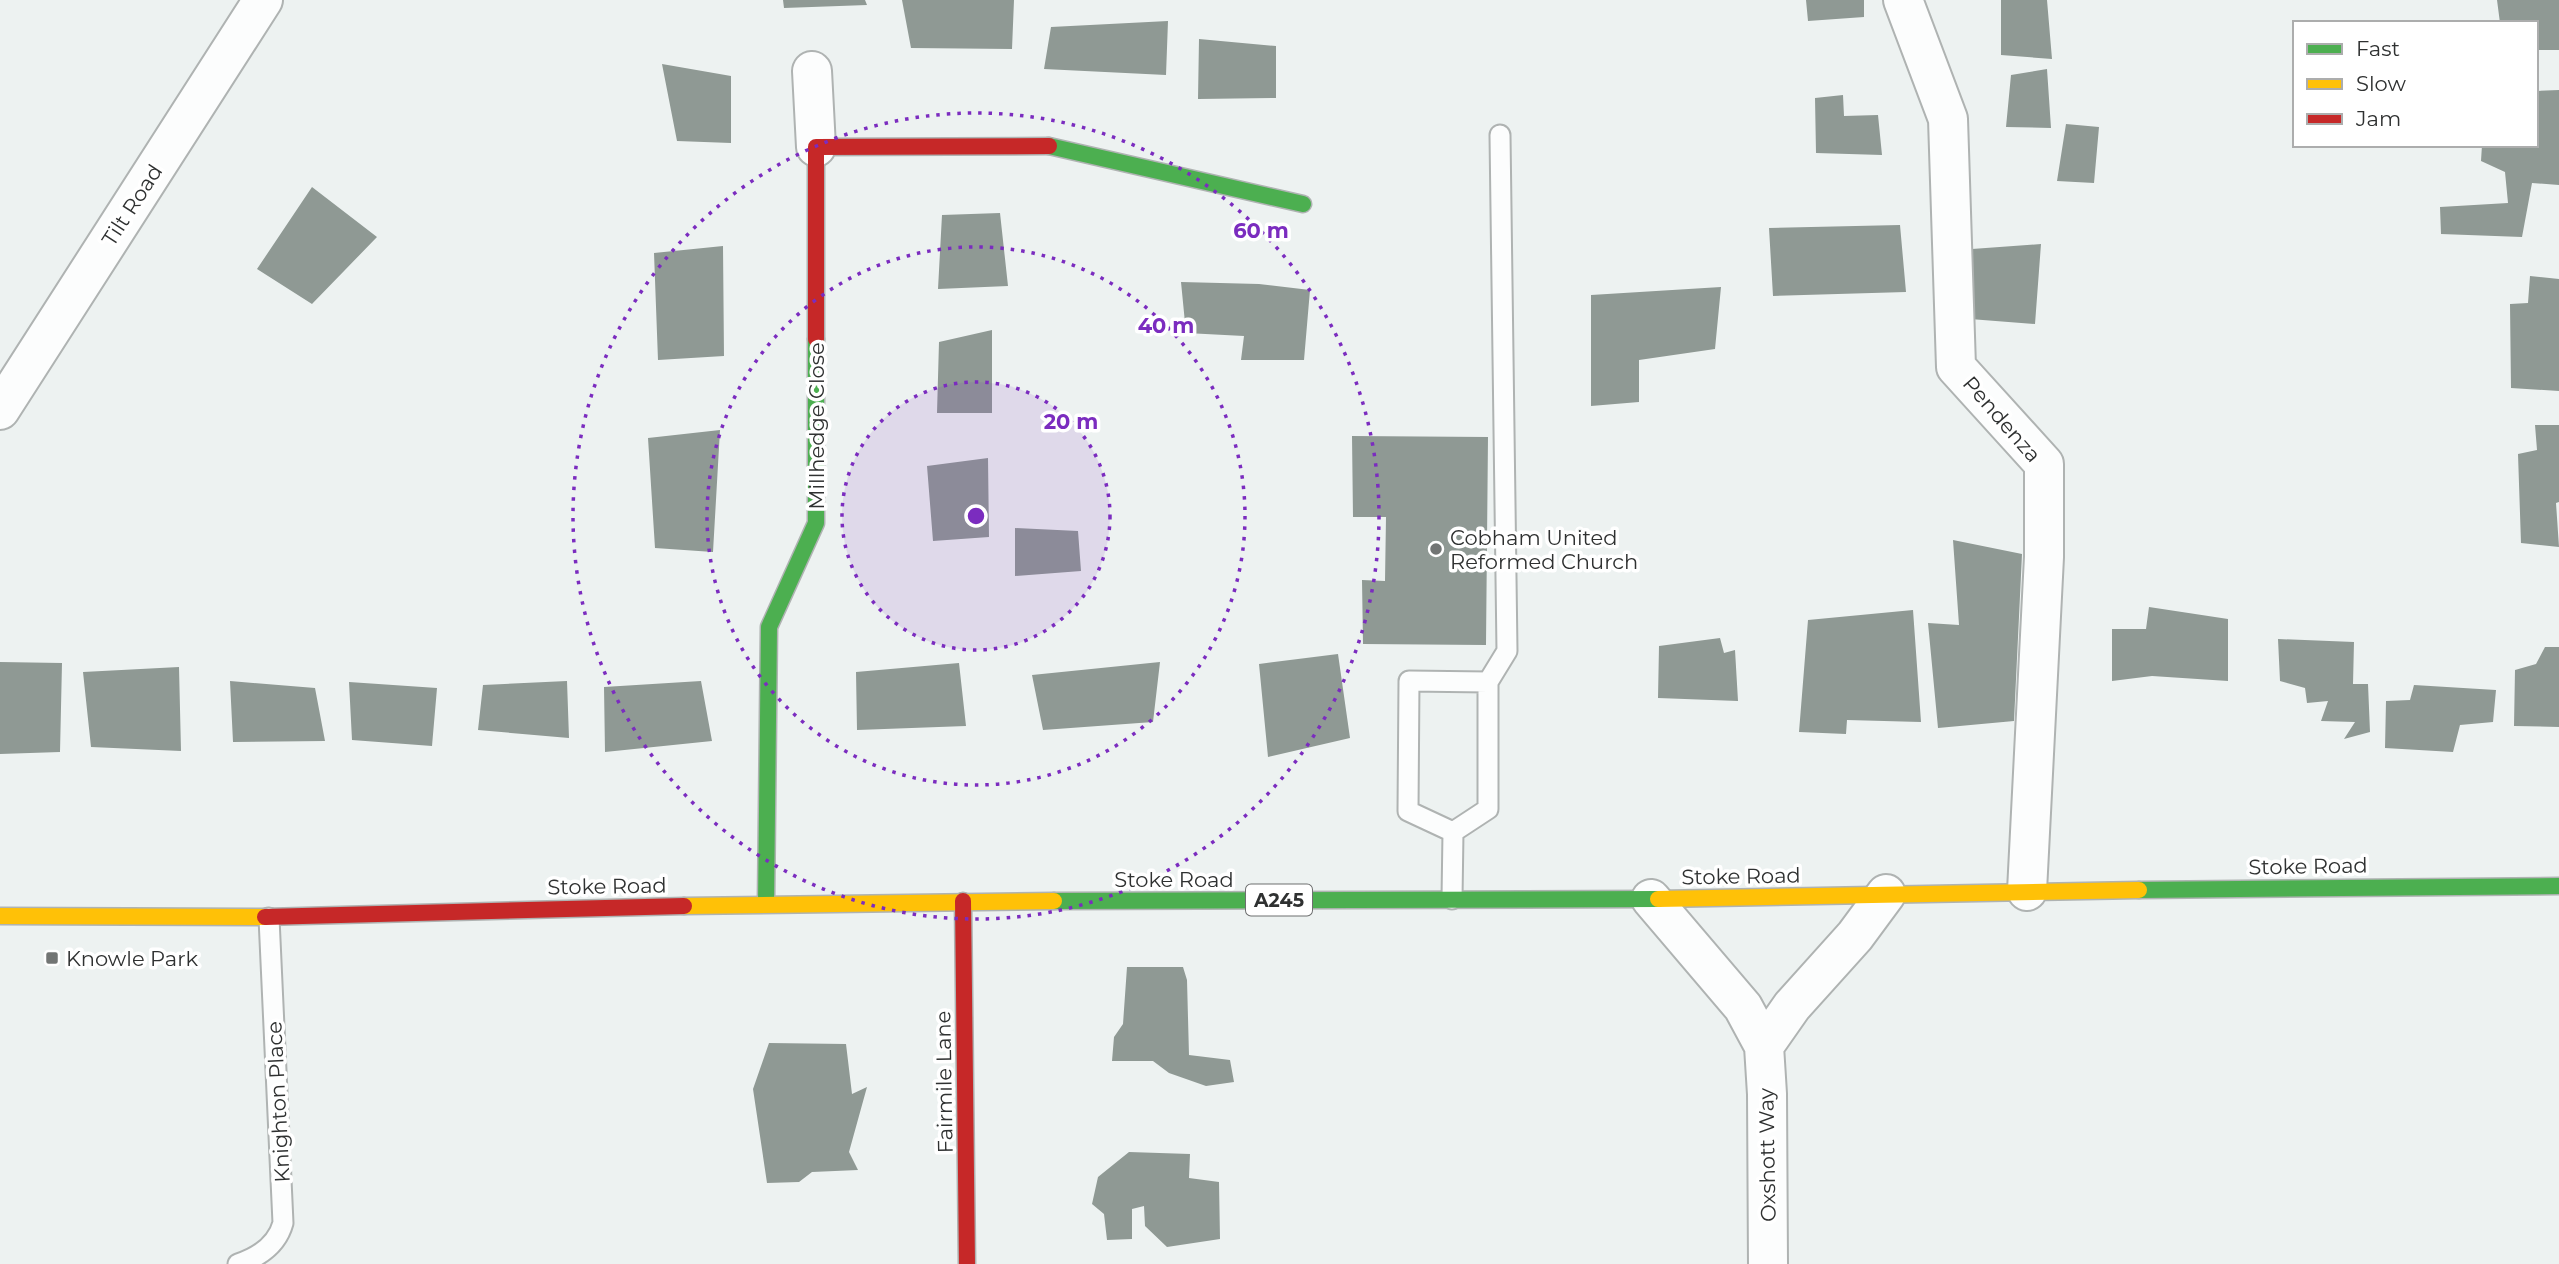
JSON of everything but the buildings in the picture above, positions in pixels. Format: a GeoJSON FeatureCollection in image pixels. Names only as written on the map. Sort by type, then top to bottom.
{"type":"FeatureCollection","features":[{"type":"Feature","properties":{"kind":"main road"},"geometry":{"type":"LineString","coordinates":[[816,147],[1047,145],[1303,204]]}},
{"type":"Feature","properties":{"kind":"main road","name":"Millhedge Close"},"geometry":{"type":"LineString","coordinates":[[766,904],[769,627],[816,523],[816,147]]}},
{"type":"Feature","properties":{"kind":"main road","name":"Stoke Road"},"geometry":{"type":"LineString","coordinates":[[0,916],[269,918],[516,909],[963,901],[1651,899],[2027,891],[2559,886]]}},
{"type":"Feature","properties":{"kind":"main road","name":"Fairmile Lane"},"geometry":{"type":"LineString","coordinates":[[963,901],[967,1264]]}},
{"type":"Feature","properties":{"kind":"street","name":"Tilt Road"},"geometry":{"type":"LineString","coordinates":[[0,410],[263,0]]}},
{"type":"Feature","properties":{"kind":"street","name":"Pendenza"},"geometry":{"type":"LineString","coordinates":[[1903,0],[1948,119],[1956,367],[2044,464],[2044,557],[2027,891]]}},
{"type":"Feature","properties":{"kind":"street","name":"Millhedge Close"},"geometry":{"type":"LineString","coordinates":[[812,71],[816,147]]}},
{"type":"Feature","properties":{"kind":"street"},"geometry":{"type":"LineString","coordinates":[[1764,1046],[1792,1006],[1855,936],[1886,894]]}},
{"type":"Feature","properties":{"kind":"street","name":"Oxshott Way"},"geometry":{"type":"LineString","coordinates":[[1651,899],[1743,1007],[1764,1046],[1767,1094],[1768,1264]]}},
{"type":"Feature","properties":{"kind":"lane"},"geometry":{"type":"LineString","coordinates":[[1453,831],[1488,809],[1488,682],[1507,652],[1500,135]]}},
{"type":"Feature","properties":{"kind":"lane"},"geometry":{"type":"LineString","coordinates":[[1453,831],[1408,811],[1409,681],[1488,682]]}},
{"type":"Feature","properties":{"kind":"lane"},"geometry":{"type":"LineString","coordinates":[[1452,899],[1453,831]]}},
{"type":"Feature","properties":{"kind":"lane","name":"Knighton Place"},"geometry":{"type":"LineString","coordinates":[[238,1264],[272,1244],[279,1237],[283,1223],[269,918]]}},
{"type":"Feature","properties":{"kind":"traffic: fast"},"geometry":{"type":"LineString","coordinates":[[1049,146],[1303,204]]}},
{"type":"Feature","properties":{"kind":"traffic: fast"},"geometry":{"type":"LineString","coordinates":[[766,904],[769,627],[816,523],[816,339]]}},
{"type":"Feature","properties":{"kind":"traffic: fast"},"geometry":{"type":"LineString","coordinates":[[2139,890],[2559,886]]}},
{"type":"Feature","properties":{"kind":"traffic: fast"},"geometry":{"type":"LineString","coordinates":[[1054,901],[1658,899]]}},
{"type":"Feature","properties":{"kind":"traffic: slow"},"geometry":{"type":"LineString","coordinates":[[1658,899],[2139,890]]}},
{"type":"Feature","properties":{"kind":"traffic: slow"},"geometry":{"type":"LineString","coordinates":[[684,906],[1054,901]]}},
{"type":"Feature","properties":{"kind":"traffic: slow"},"geometry":{"type":"LineString","coordinates":[[0,916],[265,917]]}},
{"type":"Feature","properties":{"kind":"traffic: jam"},"geometry":{"type":"LineString","coordinates":[[816,339],[816,147],[1049,146]]}},
{"type":"Feature","properties":{"kind":"traffic: jam"},"geometry":{"type":"LineString","coordinates":[[963,901],[967,1264]]}},
{"type":"Feature","properties":{"kind":"traffic: jam"},"geometry":{"type":"LineString","coordinates":[[265,917],[684,906]]}},
{"type":"Feature","properties":{"kind":"place","name":"Cobham United Reformed Church"},"geometry":{"type":"Point","coordinates":[1436,549]}},
{"type":"Feature","properties":{"kind":"place","name":"Knowle Park"},"geometry":{"type":"Point","coordinates":[52,958]}}]}
